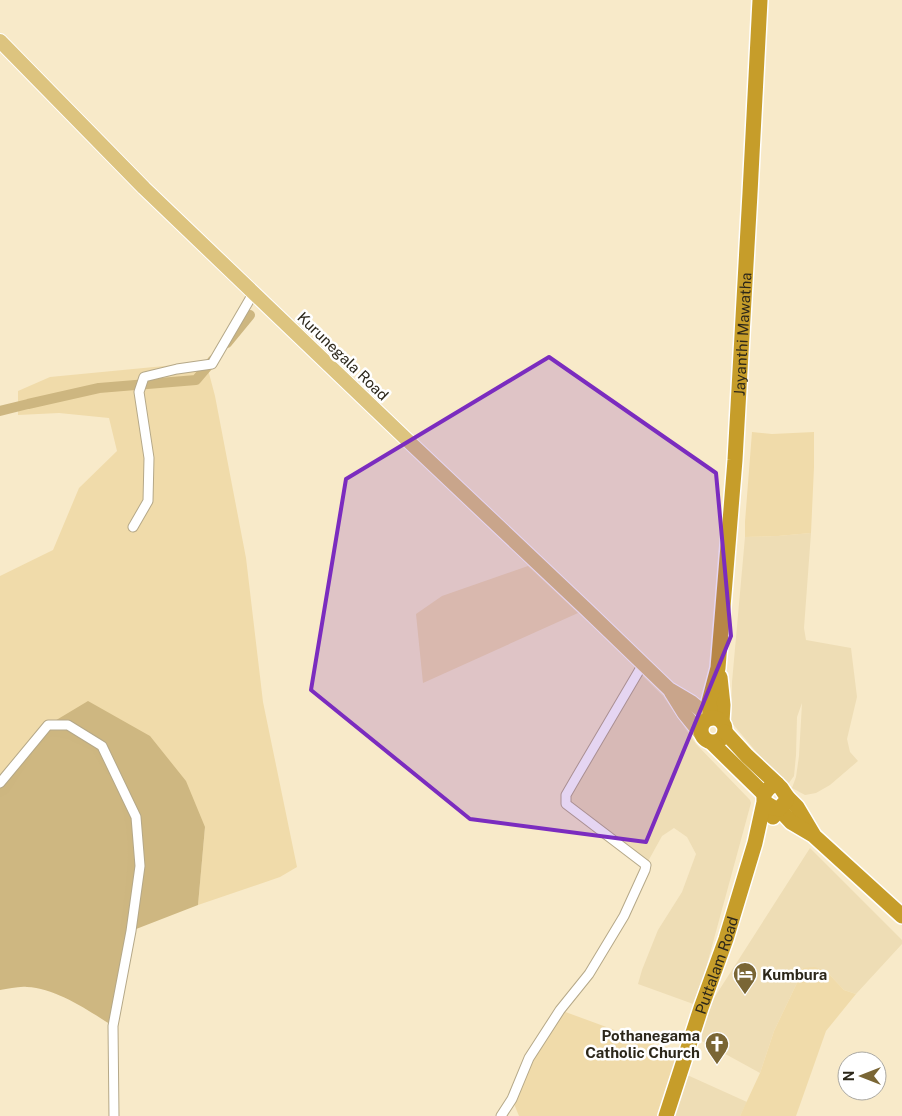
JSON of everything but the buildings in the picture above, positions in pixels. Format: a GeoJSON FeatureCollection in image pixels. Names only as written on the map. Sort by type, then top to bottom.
{"type":"FeatureCollection","features":[{"type":"Feature","properties":{"kind":"highway","name":"Jayanthi Mawatha"},"geometry":{"type":"LineString","coordinates":[[716,723],[723,705],[718,668],[736,460],[760,0]]}},
{"type":"Feature","properties":{"kind":"highway"},"geometry":{"type":"LineString","coordinates":[[783,803],[781,788],[716,723],[703,723],[701,728],[707,738],[774,808],[783,803],[797,807],[813,835],[902,916]]}},
{"type":"Feature","properties":{"kind":"highway"},"geometry":{"type":"LineString","coordinates":[[707,738],[718,741],[723,737],[716,723]]}},
{"type":"Feature","properties":{"kind":"highway"},"geometry":{"type":"LineString","coordinates":[[764,798],[768,789],[777,784]]}},
{"type":"Feature","properties":{"kind":"highway","name":"Puttalam Road"},"geometry":{"type":"LineString","coordinates":[[666,1116],[701,1008],[726,940],[755,843],[764,798]]}},
{"type":"Feature","properties":{"kind":"highway","name":"Puttalam Road"},"geometry":{"type":"LineString","coordinates":[[755,843],[783,803]]}},
{"type":"Feature","properties":{"kind":"main road","name":"Kurunegala Road"},"geometry":{"type":"LineString","coordinates":[[0,41],[144,188],[643,664],[669,690],[684,713],[707,738]]}},
{"type":"Feature","properties":{"kind":"main road","name":"Kurunegala Road"},"geometry":{"type":"LineString","coordinates":[[669,690],[691,702],[716,723]]}},
{"type":"Feature","properties":{"kind":"street"},"geometry":{"type":"LineString","coordinates":[[133,527],[148,501],[149,458],[139,392],[144,377],[177,369],[212,364],[254,292]]}},
{"type":"Feature","properties":{"kind":"street"},"geometry":{"type":"LineString","coordinates":[[501,1116],[512,1099],[529,1058],[560,1010],[589,974],[624,916],[645,870],[646,865],[566,804],[566,795],[573,782],[643,664]]}},
{"type":"Feature","properties":{"kind":"street"},"geometry":{"type":"LineString","coordinates":[[0,783],[48,725],[68,725],[102,746],[136,816],[140,866],[131,931],[113,1026],[114,1116]]}},
{"type":"Feature","properties":{"kind":"highlighted area"},"geometry":{"type":"Polygon","coordinates":[[[549,357],[716,473],[731,636],[646,842],[470,819],[311,690],[346,479],[549,357]]]}},
{"type":"Feature","properties":{"kind":"shaded area"},"geometry":{"type":"Polygon","coordinates":[[[206,362],[215,396],[246,558],[263,702],[297,867],[280,877],[198,905],[205,827],[0,783],[0,576],[53,550],[79,488],[117,451],[109,418],[59,413],[18,415],[18,391],[50,377],[206,362]]]}},
{"type":"Feature","properties":{"kind":"shaded area"},"geometry":{"type":"Polygon","coordinates":[[[752,432],[772,434],[814,432],[811,533],[745,537],[752,432]]]}},
{"type":"Feature","properties":{"kind":"shaded area"},"geometry":{"type":"Polygon","coordinates":[[[811,533],[804,628],[806,640],[851,648],[857,697],[847,739],[850,752],[858,761],[830,785],[816,793],[805,795],[792,788],[796,777],[799,756],[802,703],[797,717],[794,776],[786,787],[731,722],[732,682],[745,537],[811,533]]]}},
{"type":"Feature","properties":{"kind":"shaded area"},"geometry":{"type":"Polygon","coordinates":[[[528,566],[578,613],[423,683],[416,614],[442,596],[528,566]]]}},
{"type":"Feature","properties":{"kind":"shaded area"},"geometry":{"type":"Polygon","coordinates":[[[642,675],[663,696],[696,744],[751,803],[696,1005],[638,984],[658,930],[682,892],[696,854],[687,837],[674,828],[662,836],[646,865],[566,804],[577,776],[642,675]]]}},
{"type":"Feature","properties":{"kind":"shaded area"},"geometry":{"type":"Polygon","coordinates":[[[88,701],[150,736],[186,781],[205,827],[198,905],[131,931],[113,1026],[72,1001],[49,991],[24,987],[0,990],[0,783],[48,725],[88,701]]]}},
{"type":"Feature","properties":{"kind":"shaded area"},"geometry":{"type":"Polygon","coordinates":[[[810,848],[902,940],[902,944],[856,994],[844,990],[827,972],[803,968],[774,1031],[760,1073],[698,1039],[707,1009],[810,848]]]}},
{"type":"Feature","properties":{"kind":"shaded area"},"geometry":{"type":"Polygon","coordinates":[[[815,967],[827,972],[844,990],[856,994],[826,1031],[796,1116],[740,1116],[760,1073],[774,1031],[803,968],[815,967]]]}},
{"type":"Feature","properties":{"kind":"shaded area"},"geometry":{"type":"Polygon","coordinates":[[[560,1010],[680,1054],[659,1116],[519,1116],[512,1099],[560,1010]]]}},
{"type":"Feature","properties":{"kind":"shaded area"},"geometry":{"type":"Polygon","coordinates":[[[685,1074],[747,1102],[740,1116],[672,1116],[685,1074]]]}},
{"type":"Feature","properties":{"kind":"waterway"},"geometry":{"type":"LineString","coordinates":[[227,343],[250,315]]}},
{"type":"Feature","properties":{"kind":"waterway"},"geometry":{"type":"LineString","coordinates":[[0,411],[99,388],[196,380],[213,360]]}},
{"type":"Feature","properties":{"kind":"waterway"},"geometry":{"type":"LineString","coordinates":[[37,741],[52,731],[69,734],[96,747],[110,770]]}},
{"type":"Feature","properties":{"kind":"waterway"},"geometry":{"type":"LineString","coordinates":[[0,792],[5,789],[27,755]]}},
{"type":"Feature","properties":{"kind":"waterway"},"geometry":{"type":"LineString","coordinates":[[125,801],[130,817],[133,850],[125,933]]}},
{"type":"Feature","properties":{"kind":"place","name":"Kumbura"},"geometry":{"type":"Point","coordinates":[745,995]}},
{"type":"Feature","properties":{"kind":"place","name":"Pothanegama Catholic Church"},"geometry":{"type":"Point","coordinates":[717,1065]}}]}
